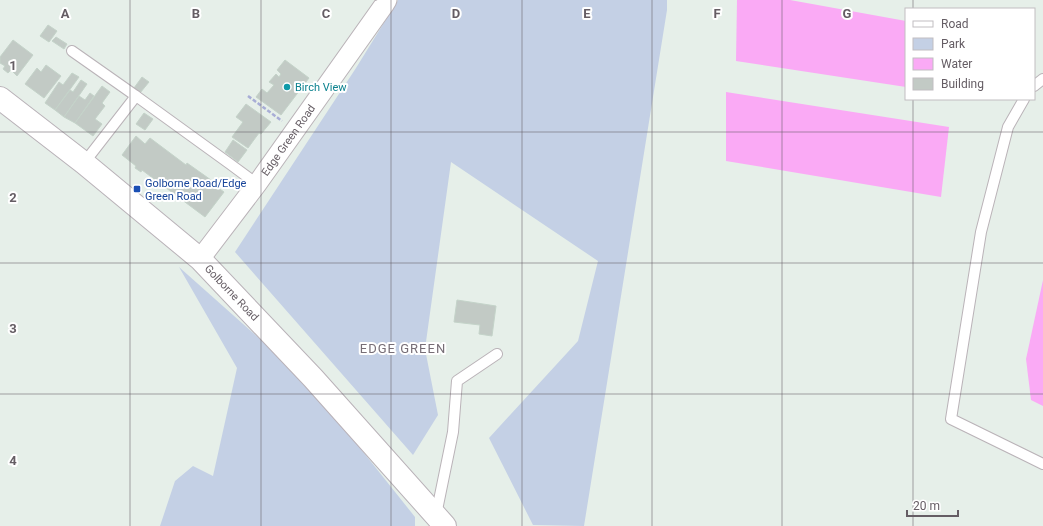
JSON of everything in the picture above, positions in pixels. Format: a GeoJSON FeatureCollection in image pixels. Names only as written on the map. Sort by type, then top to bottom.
{"type":"FeatureCollection","features":[{"type":"Feature","properties":{"kind":"main road","name":"Golborne Road"},"geometry":{"type":"LineString","coordinates":[[0,98],[84,163],[200,259],[313,378],[439,522]]}},
{"type":"Feature","properties":{"kind":"street","name":"Edge Green Road"},"geometry":{"type":"LineString","coordinates":[[200,259],[257,184],[387,0]]}},
{"type":"Feature","properties":{"kind":"lane"},"geometry":{"type":"LineString","coordinates":[[72,51],[257,184]]}},
{"type":"Feature","properties":{"kind":"lane"},"geometry":{"type":"LineString","coordinates":[[1035,85],[1043,79]]}},
{"type":"Feature","properties":{"kind":"lane"},"geometry":{"type":"LineString","coordinates":[[84,163],[136,96]]}},
{"type":"Feature","properties":{"kind":"lane"},"geometry":{"type":"LineString","coordinates":[[1023,100],[1008,127],[981,232],[951,419],[1043,464]]}},
{"type":"Feature","properties":{"kind":"lane"},"geometry":{"type":"LineString","coordinates":[[439,522],[453,432],[456,381],[497,354]]}},
{"type":"Feature","properties":{"kind":"path"},"geometry":{"type":"LineString","coordinates":[[248,96],[295,131]]}},
{"type":"Feature","properties":{"kind":"green space"},"geometry":{"type":"Polygon","coordinates":[[[398,0],[667,0],[667,10],[584,526],[533,525],[489,438],[578,341],[598,261],[451,162],[425,349],[438,415],[413,455],[235,252],[356,68],[398,0]]]}},
{"type":"Feature","properties":{"kind":"green space"},"geometry":{"type":"Polygon","coordinates":[[[179,267],[305,379],[415,517],[415,526],[160,526],[175,481],[193,466],[213,476],[237,368],[179,267]]]}},
{"type":"Feature","properties":{"kind":"water"},"geometry":{"type":"Polygon","coordinates":[[[737,0],[790,0],[905,21],[905,87],[736,61],[737,0]]]}},
{"type":"Feature","properties":{"kind":"water"},"geometry":{"type":"Polygon","coordinates":[[[726,92],[949,127],[941,197],[726,161],[726,92]]]}},
{"type":"Feature","properties":{"kind":"water"},"geometry":{"type":"Polygon","coordinates":[[[1043,280],[1043,406],[1031,400],[1026,359],[1043,280]]]}},
{"type":"Feature","properties":{"kind":"building"},"geometry":{"type":"Polygon","coordinates":[[[48,25],[57,31],[49,42],[40,36],[48,25]]]}},
{"type":"Feature","properties":{"kind":"building"},"geometry":{"type":"Polygon","coordinates":[[[56,37],[67,44],[64,49],[52,41],[56,37]]]}},
{"type":"Feature","properties":{"kind":"building"},"geometry":{"type":"Polygon","coordinates":[[[13,40],[33,55],[17,76],[11,70],[8,73],[3,69],[5,66],[0,63],[0,57],[13,40]]]}},
{"type":"Feature","properties":{"kind":"building","name":"Birch View"},"geometry":{"type":"Polygon","coordinates":[[[285,60],[309,78],[281,115],[256,97],[262,89],[267,93],[274,85],[269,82],[276,74],[279,77],[281,74],[277,70],[285,60]]]}},
{"type":"Feature","properties":{"kind":"building"},"geometry":{"type":"Polygon","coordinates":[[[46,65],[61,76],[44,98],[25,84],[37,68],[41,72],[46,65]]]}},
{"type":"Feature","properties":{"kind":"building"},"geometry":{"type":"Polygon","coordinates":[[[72,73],[79,77],[55,110],[45,103],[59,82],[63,85],[72,73]]]}},
{"type":"Feature","properties":{"kind":"building"},"geometry":{"type":"Polygon","coordinates":[[[142,77],[149,82],[140,93],[134,88],[142,77]]]}},
{"type":"Feature","properties":{"kind":"building"},"geometry":{"type":"Polygon","coordinates":[[[81,80],[87,84],[64,117],[55,110],[70,90],[73,92],[81,80]]]}},
{"type":"Feature","properties":{"kind":"building"},"geometry":{"type":"Polygon","coordinates":[[[102,86],[110,92],[102,103],[105,106],[95,119],[102,124],[93,136],[75,123],[102,86]]]}},
{"type":"Feature","properties":{"kind":"building"},"geometry":{"type":"Polygon","coordinates":[[[90,93],[94,96],[75,123],[64,117],[79,96],[85,100],[90,93]]]}},
{"type":"Feature","properties":{"kind":"building"},"geometry":{"type":"Polygon","coordinates":[[[246,104],[271,122],[261,134],[259,133],[248,148],[232,137],[243,122],[236,117],[246,104]]]}},
{"type":"Feature","properties":{"kind":"building"},"geometry":{"type":"Polygon","coordinates":[[[144,113],[153,119],[145,130],[136,124],[144,113]]]}},
{"type":"Feature","properties":{"kind":"building"},"geometry":{"type":"Polygon","coordinates":[[[136,136],[145,144],[150,138],[186,165],[187,163],[211,180],[210,182],[224,192],[205,217],[142,170],[141,172],[135,168],[136,166],[122,155],[136,136]]]}},
{"type":"Feature","properties":{"kind":"building"},"geometry":{"type":"Polygon","coordinates":[[[233,140],[247,150],[238,162],[225,152],[233,140]]]}},
{"type":"Feature","properties":{"kind":"building"},"geometry":{"type":"Polygon","coordinates":[[[457,300],[496,306],[492,336],[479,334],[480,325],[454,322],[457,300]]]}},
{"type":"Feature","properties":{"kind":"place","name":"Birch View"},"geometry":{"type":"Point","coordinates":[287,87]}},
{"type":"Feature","properties":{"kind":"place","name":"Golborne Road/Edge Green Road"},"geometry":{"type":"Point","coordinates":[137,189]}},
{"type":"Feature","properties":{"kind":"district","name":"EDGE GREEN"},"geometry":{"type":"Point","coordinates":[403,348]}}]}
